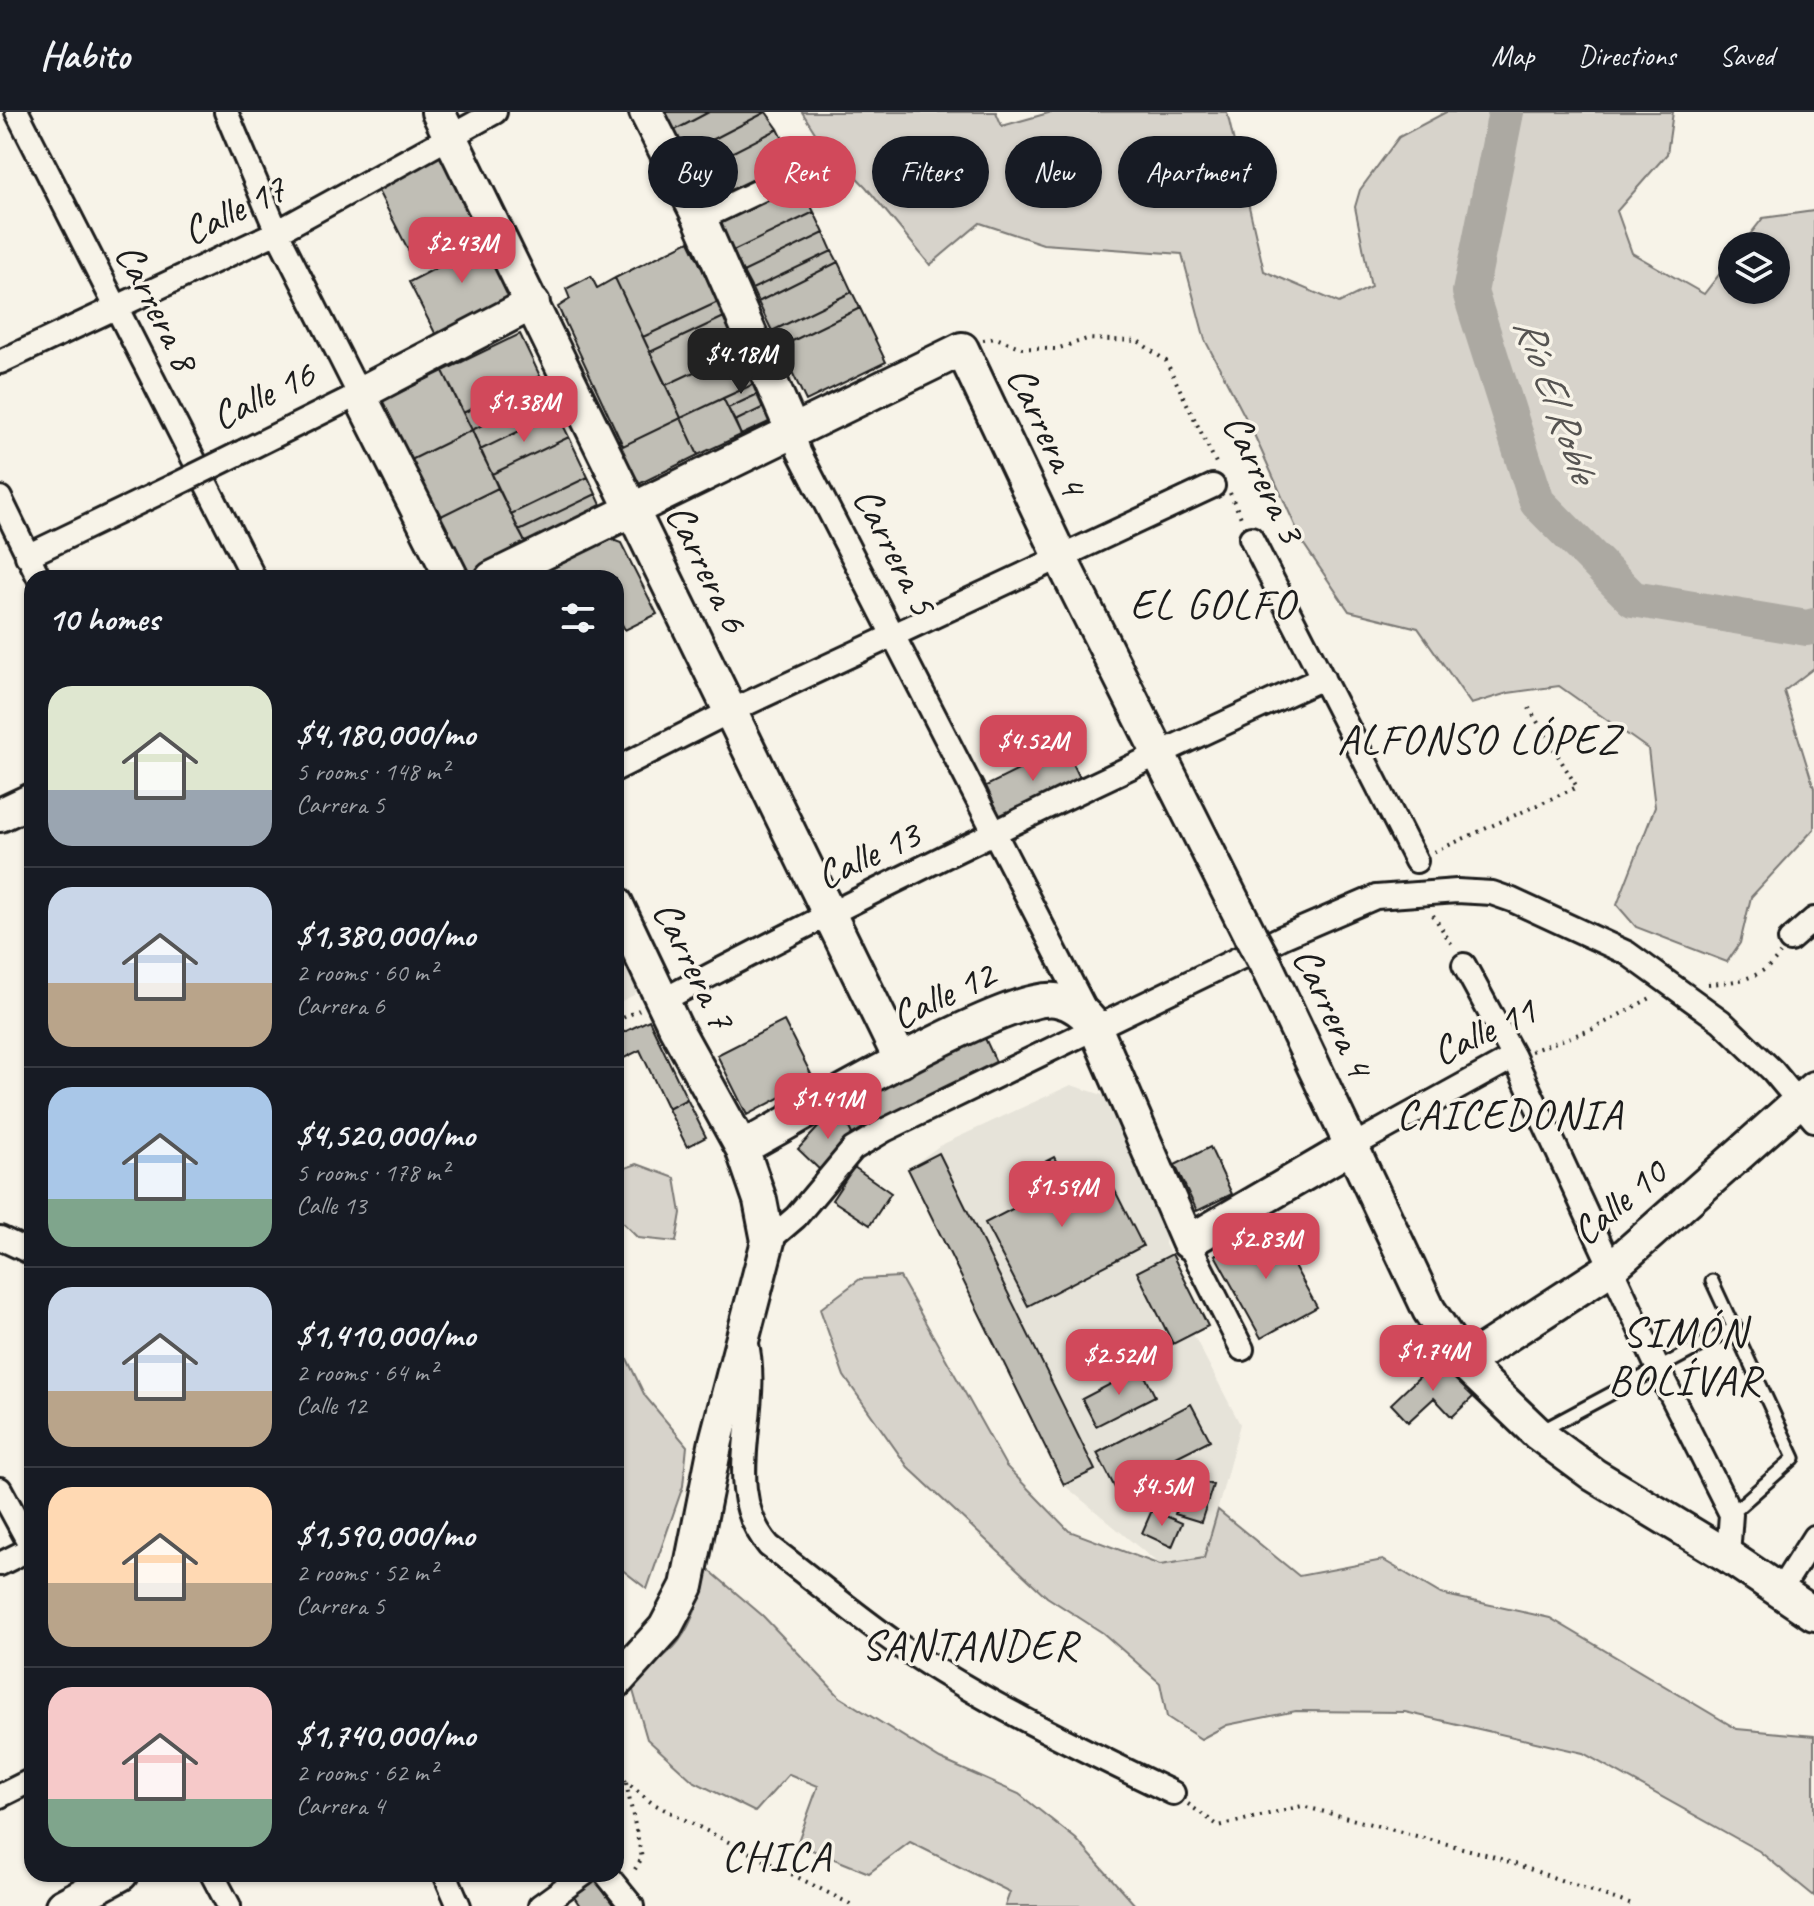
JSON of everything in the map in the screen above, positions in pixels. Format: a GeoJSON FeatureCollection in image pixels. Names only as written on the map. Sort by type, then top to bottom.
{"type":"FeatureCollection","features":[{"type":"Feature","properties":{"kind":"main road","name":"Carrera 5"},"geometry":{"type":"LineString","coordinates":[[646,112],[700,219],[793,432]]}},
{"type":"Feature","properties":{"kind":"main road","name":"Carrera 6"},"geometry":{"type":"LineString","coordinates":[[444,124],[901,1061]]}},
{"type":"Feature","properties":{"kind":"main road","name":"Calle 16"},"geometry":{"type":"LineString","coordinates":[[359,394],[533,303]]}},
{"type":"Feature","properties":{"kind":"main road"},"geometry":{"type":"LineString","coordinates":[[509,570],[962,349]]}},
{"type":"Feature","properties":{"kind":"main road","name":"Carrera 4"},"geometry":{"type":"LineString","coordinates":[[962,349],[1157,754],[1266,965],[1429,1310],[1464,1363],[1537,1433],[1594,1475],[1728,1556],[1814,1614]]}},
{"type":"Feature","properties":{"kind":"main road"},"geometry":{"type":"LineString","coordinates":[[359,394],[448,570]]}},
{"type":"Feature","properties":{"kind":"main road"},"geometry":{"type":"LineString","coordinates":[[0,815],[24,804]]}},
{"type":"Feature","properties":{"kind":"main road","name":"Carrera 7"},"geometry":{"type":"LineString","coordinates":[[624,920],[742,1148],[760,1200],[768,1241]]}},
{"type":"Feature","properties":{"kind":"main road","name":"Calle 12"},"geometry":{"type":"LineString","coordinates":[[742,1148],[901,1061],[1027,1002],[1056,1000],[1077,1008],[1092,1022]]}},
{"type":"Feature","properties":{"kind":"main road","name":"Carrera 5"},"geometry":{"type":"LineString","coordinates":[[1092,1022],[1188,1242]]}},
{"type":"Feature","properties":{"kind":"main road","name":"Calle 10"},"geometry":{"type":"LineString","coordinates":[[1464,1363],[1611,1268],[1809,1103]]}},
{"type":"Feature","properties":{"kind":"main road","name":"Calle 11"},"geometry":{"type":"LineString","coordinates":[[1188,1242],[1351,1147]]}},
{"type":"Feature","properties":{"kind":"main road"},"geometry":{"type":"LineString","coordinates":[[624,1674],[665,1628],[687,1586],[716,1441],[768,1241]]}},
{"type":"Feature","properties":{"kind":"main road"},"geometry":{"type":"LineString","coordinates":[[62,1906],[106,1882]]}},
{"type":"Feature","properties":{"kind":"street"},"geometry":{"type":"LineString","coordinates":[[0,118],[15,112]]}},
{"type":"Feature","properties":{"kind":"street","name":"Carrera 8"},"geometry":{"type":"LineString","coordinates":[[15,112],[250,570]]}},
{"type":"Feature","properties":{"kind":"street"},"geometry":{"type":"LineString","coordinates":[[226,112],[277,232],[359,394]]}},
{"type":"Feature","properties":{"kind":"street","name":"Calle 17"},"geometry":{"type":"LineString","coordinates":[[0,362],[277,232],[444,124],[495,112]]}},
{"type":"Feature","properties":{"kind":"street"},"geometry":{"type":"LineString","coordinates":[[700,219],[754,193]]}},
{"type":"Feature","properties":{"kind":"street","name":"Calle 16"},"geometry":{"type":"LineString","coordinates":[[27,556],[359,394]]}},
{"type":"Feature","properties":{"kind":"street","name":"Carrera 5"},"geometry":{"type":"LineString","coordinates":[[793,432],[799,452],[890,636],[1092,1022]]}},
{"type":"Feature","properties":{"kind":"street"},"geometry":{"type":"LineString","coordinates":[[624,765],[731,711],[1213,486]]}},
{"type":"Feature","properties":{"kind":"street"},"geometry":{"type":"LineString","coordinates":[[0,498],[35,570]]}},
{"type":"Feature","properties":{"kind":"street","name":"Carrera 3"},"geometry":{"type":"LineString","coordinates":[[1251,538],[1416,861]]}},
{"type":"Feature","properties":{"kind":"street","name":"Calle 13"},"geometry":{"type":"LineString","coordinates":[[663,1000],[828,913],[994,836],[1157,754],[1323,678]]}},
{"type":"Feature","properties":{"kind":"street"},"geometry":{"type":"LineString","coordinates":[[768,1241],[796,1217],[853,1149],[1092,1022],[1376,897],[1394,894],[1492,893],[1596,937],[1671,984],[1721,1021],[1809,1103]]}},
{"type":"Feature","properties":{"kind":"street"},"geometry":{"type":"LineString","coordinates":[[1790,940],[1814,919]]}},
{"type":"Feature","properties":{"kind":"street"},"geometry":{"type":"LineString","coordinates":[[1464,965],[1514,1057],[1658,1369],[1731,1514],[1728,1556]]}},
{"type":"Feature","properties":{"kind":"street","name":"Calle 11"},"geometry":{"type":"LineString","coordinates":[[1351,1147],[1514,1057]]}},
{"type":"Feature","properties":{"kind":"street"},"geometry":{"type":"LineString","coordinates":[[0,1238],[24,1249]]}},
{"type":"Feature","properties":{"kind":"street","name":"Carrera 5"},"geometry":{"type":"LineString","coordinates":[[1188,1242],[1242,1349]]}},
{"type":"Feature","properties":{"kind":"street"},"geometry":{"type":"LineString","coordinates":[[744,1331],[752,1363],[752,1402],[743,1458],[747,1504],[754,1528],[769,1546],[899,1645],[963,1685],[1050,1733],[1173,1793]]}},
{"type":"Feature","properties":{"kind":"street"},"geometry":{"type":"LineString","coordinates":[[0,1489],[24,1533]]}},
{"type":"Feature","properties":{"kind":"street"},"geometry":{"type":"LineString","coordinates":[[1779,1592],[1814,1537]]}},
{"type":"Feature","properties":{"kind":"street"},"geometry":{"type":"LineString","coordinates":[[0,1564],[24,1552]]}},
{"type":"Feature","properties":{"kind":"street"},"geometry":{"type":"LineString","coordinates":[[0,1796],[24,1784]]}},
{"type":"Feature","properties":{"kind":"street"},"geometry":{"type":"LineString","coordinates":[[216,1882],[229,1906]]}},
{"type":"Feature","properties":{"kind":"street"},"geometry":{"type":"LineString","coordinates":[[448,1882],[459,1906]]}},
{"type":"Feature","properties":{"kind":"street"},"geometry":{"type":"LineString","coordinates":[[540,1906],[573,1882]]}},
{"type":"Feature","properties":{"kind":"street"},"geometry":{"type":"LineString","coordinates":[[612,1882],[627,1900]]}},
{"type":"Feature","properties":{"kind":"lane"},"geometry":{"type":"LineString","coordinates":[[1712,1281],[1736,1327],[1794,1458],[1731,1514]]}},
{"type":"Feature","properties":{"kind":"lane"},"geometry":{"type":"LineString","coordinates":[[1537,1433],[1736,1327]]}},
{"type":"Feature","properties":{"kind":"path","name":"Carrera 3"},"geometry":{"type":"LineString","coordinates":[[962,349],[996,338],[1037,349],[1056,349],[1087,339],[1138,341],[1166,361],[1251,538]]}},
{"type":"Feature","properties":{"kind":"path"},"geometry":{"type":"LineString","coordinates":[[1416,861],[1577,787],[1529,708]]}},
{"type":"Feature","properties":{"kind":"path"},"geometry":{"type":"LineString","coordinates":[[1435,916],[1464,965]]}},
{"type":"Feature","properties":{"kind":"path","name":"Calle 11"},"geometry":{"type":"LineString","coordinates":[[1514,1057],[1593,1029],[1671,984],[1739,982],[1768,970],[1790,940]]}},
{"type":"Feature","properties":{"kind":"path"},"geometry":{"type":"LineString","coordinates":[[624,1779],[652,1803],[854,1906]]}},
{"type":"Feature","properties":{"kind":"path"},"geometry":{"type":"LineString","coordinates":[[626,1782],[642,1858],[627,1900]]}},
{"type":"Feature","properties":{"kind":"path"},"geometry":{"type":"LineString","coordinates":[[1173,1793],[1219,1826],[1302,1806],[1489,1855],[1635,1906]]}},
{"type":"Feature","properties":{"kind":"shaded area"},"geometry":{"type":"Polygon","coordinates":[[[802,112],[996,112],[1002,126],[1052,112],[1227,112],[1233,136],[1118,136],[1118,208],[1249,208],[1264,271],[1339,303],[1371,287],[1355,207],[1360,190],[1399,137],[1446,112],[1673,112],[1667,154],[1617,211],[1632,253],[1704,294],[1718,276],[1718,304],[1790,304],[1790,232],[1752,232],[1763,218],[1814,211],[1814,668],[1784,691],[1814,788],[1814,829],[1751,897],[1740,943],[1727,962],[1636,927],[1617,905],[1655,807],[1648,749],[1559,686],[1508,693],[1471,704],[1418,628],[1349,611],[1303,543],[1252,430],[1205,340],[1182,254],[1043,244],[980,223],[930,265],[883,208],[989,208],[989,136],[872,136],[872,194],[856,177],[856,136],[817,136],[802,112]]]}},
{"type":"Feature","properties":{"kind":"shaded area"},"geometry":{"type":"Polygon","coordinates":[[[624,957],[639,987],[634,995],[624,1000],[624,957]]]}},
{"type":"Feature","properties":{"kind":"shaded area"},"geometry":{"type":"Polygon","coordinates":[[[1071,1085],[1106,1096],[1166,1233],[1165,1244],[1208,1326],[1193,1334],[1240,1424],[1205,1558],[1160,1565],[1064,1485],[908,1169],[939,1146],[1071,1085]]]}},
{"type":"Feature","properties":{"kind":"shaded area"},"geometry":{"type":"Polygon","coordinates":[[[637,1164],[675,1178],[681,1213],[676,1242],[638,1238],[624,1224],[624,1168],[637,1164]]]}},
{"type":"Feature","properties":{"kind":"shaded area"},"geometry":{"type":"Polygon","coordinates":[[[900,1277],[1006,1466],[1069,1531],[1160,1565],[1204,1558],[1218,1510],[1299,1576],[1383,1560],[1441,1594],[1550,1618],[1737,1729],[1814,1736],[1814,1896],[1759,1851],[1583,1753],[1405,1712],[1296,1711],[1227,1725],[1201,1739],[1167,1717],[1160,1683],[1103,1633],[1047,1597],[908,1467],[844,1376],[820,1309],[860,1279],[900,1277]]]}},
{"type":"Feature","properties":{"kind":"shaded area"},"geometry":{"type":"Polygon","coordinates":[[[624,1353],[645,1396],[687,1446],[683,1486],[647,1589],[624,1571],[624,1353]]]}},
{"type":"Feature","properties":{"kind":"shaded area"},"geometry":{"type":"Polygon","coordinates":[[[709,1570],[763,1616],[840,1697],[940,1759],[1019,1794],[1076,1839],[1136,1906],[1005,1906],[1010,1892],[910,1842],[869,1873],[797,1844],[818,1786],[789,1774],[755,1812],[693,1781],[647,1739],[632,1687],[674,1647],[686,1630],[709,1570]]]}},
{"type":"Feature","properties":{"kind":"building"},"geometry":{"type":"Polygon","coordinates":[[[664,112],[709,112],[673,131],[664,112]]]}},
{"type":"Feature","properties":{"kind":"building"},"geometry":{"type":"Polygon","coordinates":[[[709,112],[766,112],[720,136],[676,136],[673,131],[709,112]]]}},
{"type":"Feature","properties":{"kind":"building"},"geometry":{"type":"Polygon","coordinates":[[[766,112],[778,129],[764,136],[754,136],[754,141],[738,149],[738,136],[720,136],[766,112]]]}},
{"type":"Feature","properties":{"kind":"building"},"geometry":{"type":"Polygon","coordinates":[[[778,129],[782,136],[764,136],[778,129]]]}},
{"type":"Feature","properties":{"kind":"building"},"geometry":{"type":"Polygon","coordinates":[[[754,141],[754,179],[738,187],[738,149],[754,141]]]}},
{"type":"Feature","properties":{"kind":"building"},"geometry":{"type":"Polygon","coordinates":[[[442,150],[482,230],[415,263],[375,185],[442,150]]]}},
{"type":"Feature","properties":{"kind":"building"},"geometry":{"type":"Polygon","coordinates":[[[754,206],[812,208],[814,212],[733,251],[720,223],[754,206]]]}},
{"type":"Feature","properties":{"kind":"building"},"geometry":{"type":"Polygon","coordinates":[[[814,212],[824,233],[743,272],[733,251],[814,212]]]}},
{"type":"Feature","properties":{"kind":"building"},"geometry":{"type":"Polygon","coordinates":[[[482,230],[515,297],[437,337],[409,282],[442,265],[436,254],[482,230]]]}},
{"type":"Feature","properties":{"kind":"building"},"geometry":{"type":"Polygon","coordinates":[[[824,233],[832,251],[752,289],[743,272],[824,233]]]}},
{"type":"Feature","properties":{"kind":"building"},"geometry":{"type":"Polygon","coordinates":[[[689,241],[718,302],[643,337],[615,278],[689,241]]]}},
{"type":"Feature","properties":{"kind":"building"},"geometry":{"type":"Polygon","coordinates":[[[832,251],[838,262],[758,302],[752,289],[832,251]]]}},
{"type":"Feature","properties":{"kind":"building"},"geometry":{"type":"Polygon","coordinates":[[[838,262],[852,292],[772,331],[758,302],[838,262]]]}},
{"type":"Feature","properties":{"kind":"building"},"geometry":{"type":"Polygon","coordinates":[[[591,276],[597,288],[615,278],[681,418],[623,446],[558,307],[570,299],[566,289],[591,276]]]}},
{"type":"Feature","properties":{"kind":"building"},"geometry":{"type":"Polygon","coordinates":[[[852,292],[860,308],[780,347],[772,331],[852,292]]]}},
{"type":"Feature","properties":{"kind":"building"},"geometry":{"type":"Polygon","coordinates":[[[718,302],[724,317],[650,352],[643,337],[718,302]]]}},
{"type":"Feature","properties":{"kind":"building"},"geometry":{"type":"Polygon","coordinates":[[[860,308],[886,362],[806,401],[780,347],[860,308]]]}},
{"type":"Feature","properties":{"kind":"building"},"geometry":{"type":"Polygon","coordinates":[[[724,317],[739,351],[666,385],[650,352],[724,317]]]}},
{"type":"Feature","properties":{"kind":"building"},"geometry":{"type":"Polygon","coordinates":[[[520,334],[540,376],[463,413],[443,371],[520,334]]]}},
{"type":"Feature","properties":{"kind":"building"},"geometry":{"type":"Polygon","coordinates":[[[739,351],[754,384],[681,418],[666,385],[739,351]]]}},
{"type":"Feature","properties":{"kind":"building"},"geometry":{"type":"Polygon","coordinates":[[[443,371],[472,430],[407,462],[378,403],[443,371]]]}},
{"type":"Feature","properties":{"kind":"building"},"geometry":{"type":"Polygon","coordinates":[[[540,376],[548,393],[472,430],[463,413],[540,376]]]}},
{"type":"Feature","properties":{"kind":"building"},"geometry":{"type":"Polygon","coordinates":[[[754,384],[758,394],[728,408],[723,398],[754,384]]]}},
{"type":"Feature","properties":{"kind":"building"},"geometry":{"type":"Polygon","coordinates":[[[548,393],[557,413],[480,450],[472,430],[548,393]]]}},
{"type":"Feature","properties":{"kind":"building"},"geometry":{"type":"Polygon","coordinates":[[[758,394],[764,407],[735,421],[728,408],[758,394]]]}},
{"type":"Feature","properties":{"kind":"building"},"geometry":{"type":"Polygon","coordinates":[[[723,398],[741,435],[698,455],[681,418],[723,398]]]}},
{"type":"Feature","properties":{"kind":"building"},"geometry":{"type":"Polygon","coordinates":[[[764,407],[771,421],[741,435],[735,421],[764,407]]]}},
{"type":"Feature","properties":{"kind":"building"},"geometry":{"type":"Polygon","coordinates":[[[557,413],[569,437],[492,474],[480,450],[557,413]]]}},
{"type":"Feature","properties":{"kind":"building"},"geometry":{"type":"Polygon","coordinates":[[[681,418],[698,455],[631,488],[610,444],[620,439],[623,446],[681,418]]]}},
{"type":"Feature","properties":{"kind":"building"},"geometry":{"type":"Polygon","coordinates":[[[472,430],[498,488],[435,519],[407,462],[472,430]]]}},
{"type":"Feature","properties":{"kind":"building"},"geometry":{"type":"Polygon","coordinates":[[[569,437],[588,477],[511,514],[492,474],[569,437]]]}},
{"type":"Feature","properties":{"kind":"building"},"geometry":{"type":"Polygon","coordinates":[[[588,477],[596,494],[519,531],[511,514],[588,477]]]}},
{"type":"Feature","properties":{"kind":"building"},"geometry":{"type":"Polygon","coordinates":[[[498,488],[527,546],[477,570],[460,570],[435,519],[498,488]]]}},
{"type":"Feature","properties":{"kind":"building"},"geometry":{"type":"Polygon","coordinates":[[[596,494],[603,509],[527,546],[519,531],[596,494]]]}},
{"type":"Feature","properties":{"kind":"building"},"geometry":{"type":"Polygon","coordinates":[[[610,539],[621,543],[657,614],[625,630],[624,570],[549,570],[610,539]]]}},
{"type":"Feature","properties":{"kind":"building"},"geometry":{"type":"Polygon","coordinates":[[[1065,747],[1081,780],[1001,819],[986,786],[1065,747]]]}},
{"type":"Feature","properties":{"kind":"building"},"geometry":{"type":"Polygon","coordinates":[[[649,1020],[687,1099],[668,1109],[640,1050],[624,1058],[624,1032],[649,1020]]]}},
{"type":"Feature","properties":{"kind":"building"},"geometry":{"type":"Polygon","coordinates":[[[784,1021],[814,1080],[747,1115],[717,1055],[784,1021]]]}},
{"type":"Feature","properties":{"kind":"building"},"geometry":{"type":"Polygon","coordinates":[[[983,1034],[998,1066],[854,1138],[838,1106],[983,1034]]]}},
{"type":"Feature","properties":{"kind":"building"},"geometry":{"type":"Polygon","coordinates":[[[687,1099],[706,1137],[687,1147],[668,1109],[687,1099]]]}},
{"type":"Feature","properties":{"kind":"building"},"geometry":{"type":"Polygon","coordinates":[[[838,1106],[854,1138],[822,1172],[798,1149],[838,1106]]]}},
{"type":"Feature","properties":{"kind":"building"},"geometry":{"type":"Polygon","coordinates":[[[1210,1147],[1232,1194],[1197,1211],[1175,1165],[1210,1147]]]}},
{"type":"Feature","properties":{"kind":"building"},"geometry":{"type":"Polygon","coordinates":[[[939,1153],[1095,1470],[1064,1485],[908,1169],[939,1153]]]}},
{"type":"Feature","properties":{"kind":"building"},"geometry":{"type":"Polygon","coordinates":[[[1054,1157],[1066,1181],[1101,1163],[1143,1246],[1028,1306],[985,1223],[1026,1202],[1014,1178],[1054,1157]]]}},
{"type":"Feature","properties":{"kind":"building"},"geometry":{"type":"Polygon","coordinates":[[[854,1167],[891,1193],[870,1225],[832,1200],[854,1167]]]}},
{"type":"Feature","properties":{"kind":"building"},"geometry":{"type":"Polygon","coordinates":[[[1271,1224],[1317,1307],[1261,1338],[1215,1255],[1271,1224]]]}},
{"type":"Feature","properties":{"kind":"building"},"geometry":{"type":"Polygon","coordinates":[[[1172,1254],[1208,1326],[1173,1344],[1137,1272],[1172,1254]]]}},
{"type":"Feature","properties":{"kind":"building"},"geometry":{"type":"Polygon","coordinates":[[[1438,1359],[1474,1396],[1452,1417],[1434,1398],[1408,1422],[1391,1404],[1438,1359]]]}},
{"type":"Feature","properties":{"kind":"building"},"geometry":{"type":"Polygon","coordinates":[[[1141,1368],[1155,1396],[1096,1426],[1082,1399],[1141,1368]]]}},
{"type":"Feature","properties":{"kind":"building"},"geometry":{"type":"Polygon","coordinates":[[[1191,1404],[1210,1440],[1115,1488],[1097,1453],[1191,1404]]]}},
{"type":"Feature","properties":{"kind":"building"},"geometry":{"type":"Polygon","coordinates":[[[1187,1477],[1213,1485],[1201,1522],[1175,1514],[1187,1477]]]}},
{"type":"Feature","properties":{"kind":"building"},"geometry":{"type":"Polygon","coordinates":[[[1152,1510],[1182,1523],[1172,1547],[1142,1533],[1152,1510]]]}},
{"type":"Feature","properties":{"kind":"building"},"geometry":{"type":"Polygon","coordinates":[[[597,1882],[614,1906],[580,1906],[574,1897],[597,1882]]]}},
{"type":"Feature","properties":{"kind":"waterway","name":"Río El Roble"},"geometry":{"type":"LineString","coordinates":[[1506,112],[1470,292],[1537,502],[1633,599],[1807,628],[1814,626]]}},
{"type":"Feature","properties":{"kind":"district","name":"EL GOLFO"},"geometry":{"type":"Point","coordinates":[1213,604]}},
{"type":"Feature","properties":{"kind":"district","name":"ALFONSO LÓPEZ"},"geometry":{"type":"Point","coordinates":[1479,739]}},
{"type":"Feature","properties":{"kind":"district","name":"CAICEDONIA"},"geometry":{"type":"Point","coordinates":[1510,1114]}},
{"type":"Feature","properties":{"kind":"district","name":"SIMÓN BOLÍVAR"},"geometry":{"type":"Point","coordinates":[1685,1356]}},
{"type":"Feature","properties":{"kind":"district","name":"SANTANDER"},"geometry":{"type":"Point","coordinates":[970,1645]}},
{"type":"Feature","properties":{"kind":"district","name":"CHICA"},"geometry":{"type":"Point","coordinates":[777,1856]}}]}
